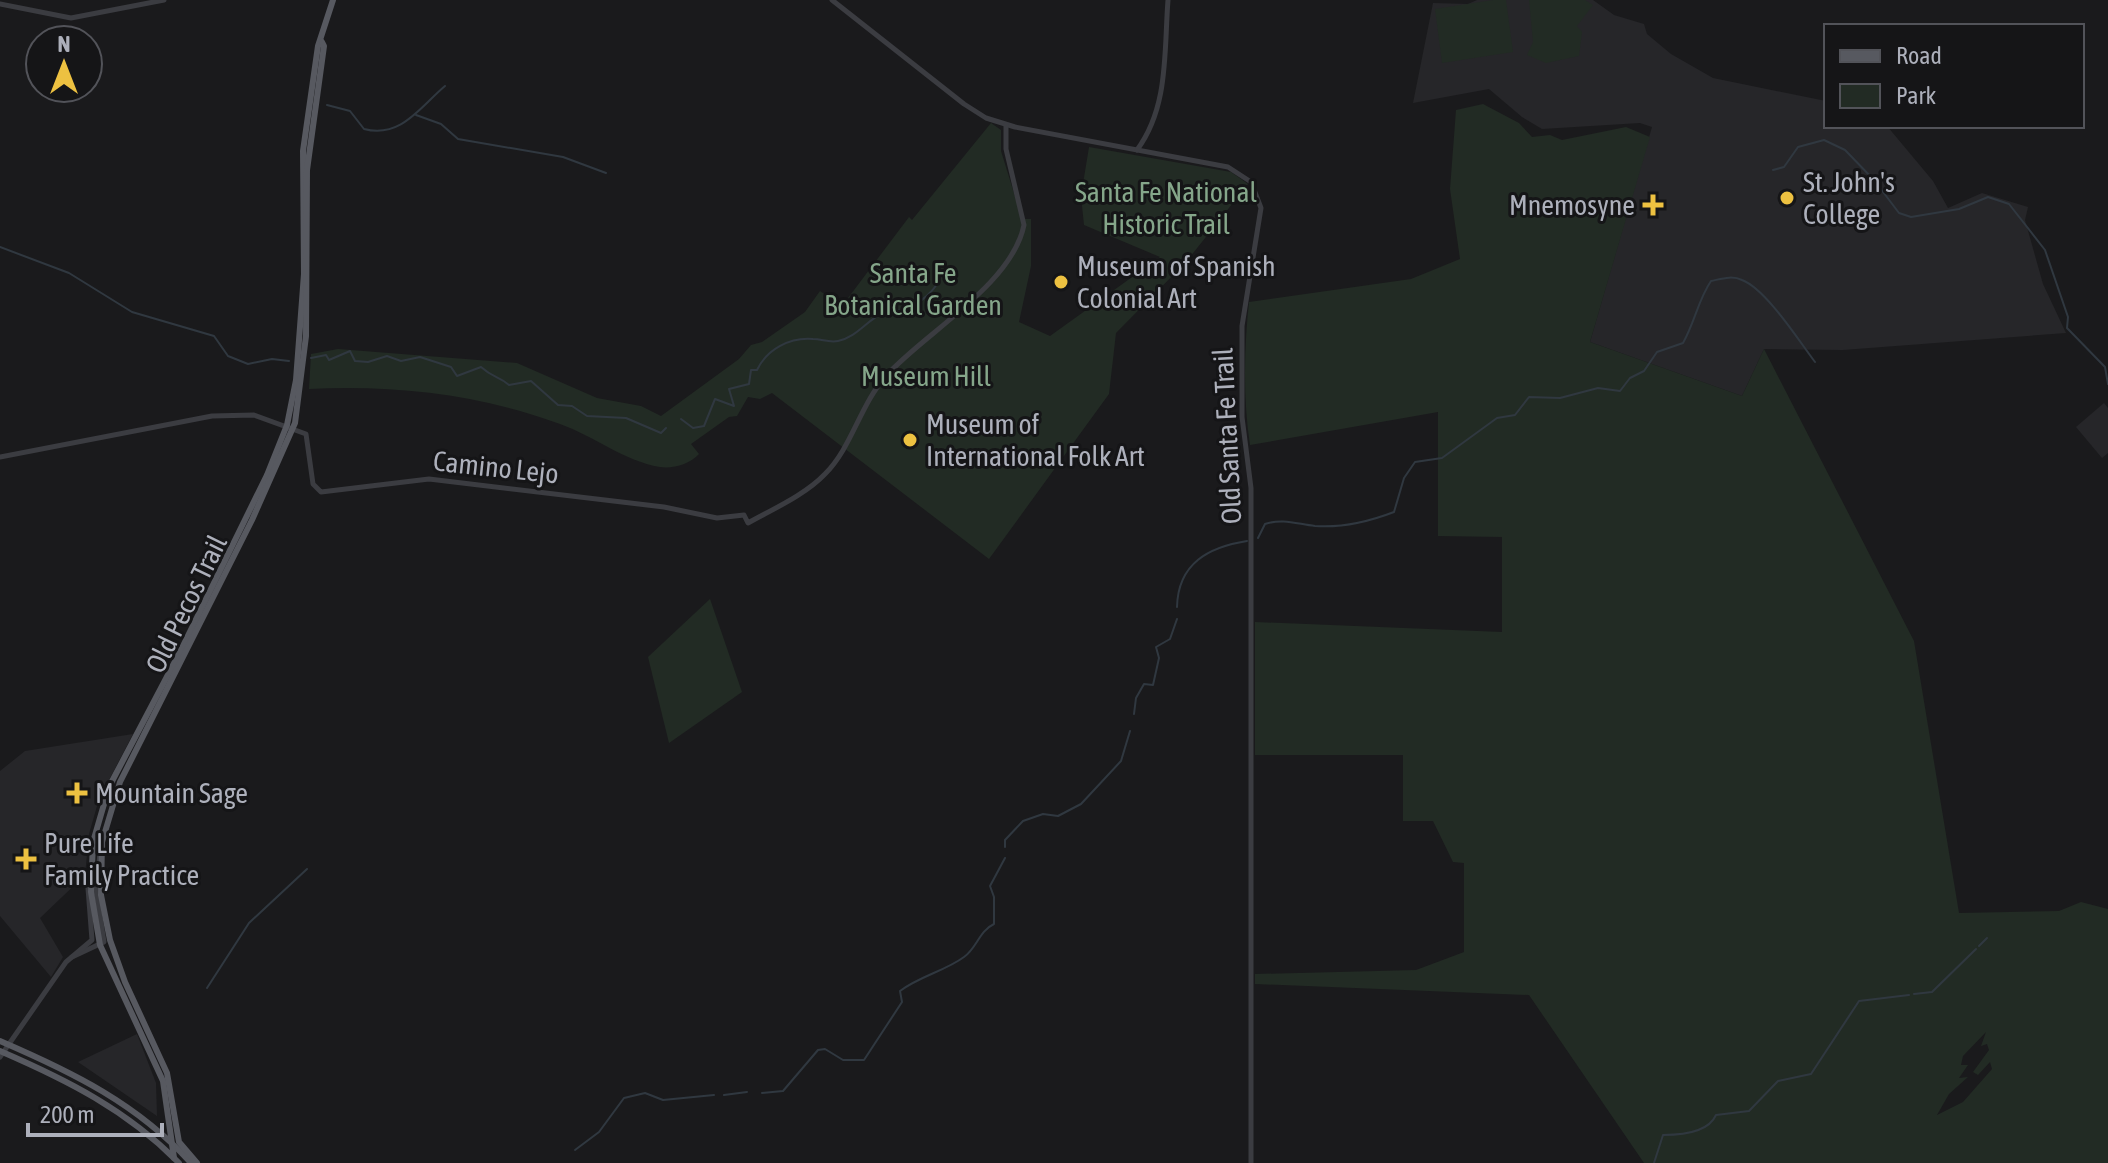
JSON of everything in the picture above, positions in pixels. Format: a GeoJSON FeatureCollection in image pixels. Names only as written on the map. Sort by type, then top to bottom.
{"type":"FeatureCollection","features":[{"type":"Feature","properties":{"kind":"main road","name":"Old Pecos Trail"},"geometry":{"type":"LineString","coordinates":[[194,1163],[179,1142],[167,1073],[125,982],[110,940],[101,895],[102,842],[120,782],[266,491],[301,394],[306,345],[307,170],[324,46],[322,42],[333,0]]}},
{"type":"Feature","properties":{"kind":"main road","name":"Old Pecos Trail"},"geometry":{"type":"LineString","coordinates":[[177,1160],[170,1141],[167,1103],[159,1072],[100,945],[92,904],[91,867],[97,821],[109,787],[181,650],[290,427]]}},
{"type":"Feature","properties":{"kind":"main road"},"geometry":{"type":"LineString","coordinates":[[0,1041],[80,1077],[143,1118],[194,1163]]}},
{"type":"Feature","properties":{"kind":"main road"},"geometry":{"type":"LineString","coordinates":[[1,1054],[56,1075],[106,1102],[177,1160]]}},
{"type":"Feature","properties":{"kind":"main road"},"geometry":{"type":"LineString","coordinates":[[143,1118],[155,1123],[163,1121],[167,1103]]}},
{"type":"Feature","properties":{"kind":"street"},"geometry":{"type":"LineString","coordinates":[[0,4],[71,18],[164,0]]}},
{"type":"Feature","properties":{"kind":"street","name":"Old Santa Fe Trail"},"geometry":{"type":"LineString","coordinates":[[832,0],[964,104],[1006,125],[1228,167],[1253,185],[1258,193],[1261,219],[1243,312],[1242,381],[1251,488],[1251,1163]]}},
{"type":"Feature","properties":{"kind":"street"},"geometry":{"type":"LineString","coordinates":[[1137,150],[1155,120],[1161,99],[1168,0]]}},
{"type":"Feature","properties":{"kind":"street","name":"Camino Lejo"},"geometry":{"type":"LineString","coordinates":[[290,427],[308,437],[313,484],[321,492],[361,490],[423,478],[637,503],[717,518],[744,515],[748,523],[823,477],[838,457],[881,381],[971,302],[1001,267],[1024,225],[1006,149],[1006,125]]}},
{"type":"Feature","properties":{"kind":"street"},"geometry":{"type":"LineString","coordinates":[[0,457],[224,415],[254,415],[290,427]]}},
{"type":"Feature","properties":{"kind":"street"},"geometry":{"type":"LineString","coordinates":[[71,957],[100,945],[104,939],[96,885],[102,842]]}},
{"type":"Feature","properties":{"kind":"street"},"geometry":{"type":"LineString","coordinates":[[1,1054],[11,1046],[71,957],[93,937],[88,892],[91,867]]}},
{"type":"Feature","properties":{"kind":"shaded area","name":"St. John's College"},"geometry":{"type":"Polygon","coordinates":[[[1477,0],[1593,0],[1614,15],[1644,24],[1647,34],[1671,54],[1713,78],[1824,101],[1824,128],[1889,128],[1933,181],[1948,208],[1982,193],[2028,207],[2025,220],[2043,284],[2066,333],[1843,350],[1764,349],[1742,396],[1590,342],[1652,127],[1640,123],[1542,129],[1522,117],[1489,89],[1413,103],[1433,3],[1468,4],[1477,0]]]}},
{"type":"Feature","properties":{"kind":"shaded area"},"geometry":{"type":"Polygon","coordinates":[[[2104,403],[2108,408],[2108,453],[2102,458],[2076,427],[2104,403]]]}},
{"type":"Feature","properties":{"kind":"shaded area"},"geometry":{"type":"Polygon","coordinates":[[[133,734],[99,799],[89,834],[85,875],[40,918],[63,957],[51,977],[0,916],[0,771],[25,751],[133,734]]]}},
{"type":"Feature","properties":{"kind":"shaded area"},"geometry":{"type":"Polygon","coordinates":[[[137,1034],[156,1083],[157,1116],[78,1062],[137,1034]]]}},
{"type":"Feature","properties":{"kind":"green space"},"geometry":{"type":"Polygon","coordinates":[[[1506,0],[1513,52],[1442,63],[1435,9],[1506,0]]]}},
{"type":"Feature","properties":{"kind":"green space"},"geometry":{"type":"Polygon","coordinates":[[[1529,0],[1585,0],[1593,5],[1577,26],[1582,32],[1579,56],[1546,63],[1527,55],[1533,42],[1529,0]]]}},
{"type":"Feature","properties":{"kind":"green space"},"geometry":{"type":"Polygon","coordinates":[[[1483,104],[1519,123],[1532,137],[1550,135],[1562,140],[1626,127],[1650,137],[1590,342],[1742,396],[1764,349],[1914,641],[1959,913],[2059,911],[2081,902],[2108,909],[2108,1163],[1644,1163],[1529,995],[1255,984],[1255,974],[1416,970],[1464,952],[1464,863],[1453,862],[1433,821],[1403,821],[1403,755],[1255,755],[1255,622],[1502,632],[1502,537],[1438,536],[1438,412],[1250,445],[1245,374],[1249,302],[1411,279],[1460,259],[1450,189],[1456,110],[1483,104]],[[1986,1032],[1963,1056],[1961,1065],[1968,1065],[1959,1078],[1968,1077],[1949,1094],[1937,1115],[1963,1102],[1992,1069],[1990,1062],[1978,1075],[1973,1072],[1989,1050],[1987,1044],[1981,1046],[1986,1032]]]}},
{"type":"Feature","properties":{"kind":"green space","name":"Museum Hill"},"geometry":{"type":"Polygon","coordinates":[[[991,123],[1001,130],[1001,151],[1022,219],[1031,219],[1031,266],[1019,322],[1050,336],[1160,257],[1084,225],[1081,196],[1089,147],[1231,172],[1248,184],[1186,262],[1116,333],[1109,394],[989,559],[772,393],[760,399],[748,397],[737,416],[729,417],[691,444],[699,454],[695,458],[681,465],[665,467],[634,459],[560,424],[498,405],[405,390],[309,389],[311,354],[338,349],[517,363],[597,398],[641,406],[661,416],[739,359],[751,345],[762,342],[805,312],[820,291],[842,306],[909,217],[912,220],[991,123]]]}},
{"type":"Feature","properties":{"kind":"green space"},"geometry":{"type":"Polygon","coordinates":[[[710,599],[742,692],[669,743],[648,657],[710,599]]]}},
{"type":"Feature","properties":{"kind":"waterway"},"geometry":{"type":"LineString","coordinates":[[327,105],[350,111],[364,129],[377,131],[400,125],[445,86]]}},
{"type":"Feature","properties":{"kind":"waterway"},"geometry":{"type":"LineString","coordinates":[[416,115],[441,124],[458,139],[563,157],[606,173]]}},
{"type":"Feature","properties":{"kind":"waterway"},"geometry":{"type":"LineString","coordinates":[[1773,170],[1784,167],[1798,147],[1824,140],[1845,150],[1874,180],[1899,213],[1911,217],[1959,209],[1988,197],[2009,204],[2045,250],[2068,317],[2067,328],[2105,367],[2108,384]]}},
{"type":"Feature","properties":{"kind":"waterway"},"geometry":{"type":"LineString","coordinates":[[0,247],[69,273],[132,312],[214,336],[228,356],[248,364],[272,359],[289,361]]}},
{"type":"Feature","properties":{"kind":"waterway"},"geometry":{"type":"LineString","coordinates":[[681,419],[693,428],[704,426],[715,399],[734,406],[729,389],[749,384],[751,370],[757,370],[773,350],[796,340],[845,339],[884,312],[903,310],[922,300],[937,284],[938,272]]}},
{"type":"Feature","properties":{"kind":"waterway"},"geometry":{"type":"LineString","coordinates":[[1258,538],[1265,524],[1272,522],[1336,526],[1394,512],[1404,478],[1415,462],[1442,458],[1497,418],[1515,415],[1529,397],[1560,398],[1598,388],[1620,391],[1630,378],[1644,371],[1657,352],[1683,343],[1711,281],[1734,278],[1751,285],[1782,316],[1815,362]]}},
{"type":"Feature","properties":{"kind":"waterway"},"geometry":{"type":"LineString","coordinates":[[311,358],[326,355],[329,360],[350,351],[355,361],[368,362],[387,356],[401,361],[420,357],[451,367],[457,376],[481,367],[509,385],[531,381],[558,405],[572,406],[587,416],[626,418],[661,433],[666,428]]}},
{"type":"Feature","properties":{"kind":"waterway"},"geometry":{"type":"LineString","coordinates":[[1177,607],[1183,579],[1198,560],[1220,548],[1247,541]]}},
{"type":"Feature","properties":{"kind":"waterway"},"geometry":{"type":"LineString","coordinates":[[1134,714],[1136,698],[1144,684],[1153,685],[1159,658],[1156,647],[1170,639],[1177,619]]}},
{"type":"Feature","properties":{"kind":"waterway"},"geometry":{"type":"LineString","coordinates":[[1005,847],[1005,840],[1023,821],[1043,814],[1058,816],[1081,804],[1121,761],[1130,731]]}},
{"type":"Feature","properties":{"kind":"waterway"},"geometry":{"type":"LineString","coordinates":[[762,1093],[783,1091],[818,1050],[825,1049],[843,1060],[864,1060],[902,1002],[900,991],[964,957],[994,924],[994,897],[990,886],[1005,858]]}},
{"type":"Feature","properties":{"kind":"waterway"},"geometry":{"type":"LineString","coordinates":[[207,988],[249,923],[307,869]]}},
{"type":"Feature","properties":{"kind":"waterway"},"geometry":{"type":"LineString","coordinates":[[1979,946],[1987,938]]}},
{"type":"Feature","properties":{"kind":"waterway"},"geometry":{"type":"LineString","coordinates":[[1914,994],[1932,992],[1976,949]]}},
{"type":"Feature","properties":{"kind":"waterway"},"geometry":{"type":"LineString","coordinates":[[1654,1163],[1663,1135],[1700,1129],[1716,1115],[1749,1111],[1778,1081],[1811,1074],[1859,1001],[1909,995]]}},
{"type":"Feature","properties":{"kind":"waterway"},"geometry":{"type":"LineString","coordinates":[[724,1095],[747,1092]]}},
{"type":"Feature","properties":{"kind":"waterway"},"geometry":{"type":"LineString","coordinates":[[575,1150],[599,1132],[624,1098],[645,1093],[663,1100],[714,1095]]}},
{"type":"Feature","properties":{"kind":"place","name":"St. John's College"},"geometry":{"type":"Point","coordinates":[1787,198]}},
{"type":"Feature","properties":{"kind":"place","name":"Mnemosyne"},"geometry":{"type":"Point","coordinates":[1653,205]}},
{"type":"Feature","properties":{"kind":"place","name":"Museum of Spanish Colonial Art"},"geometry":{"type":"Point","coordinates":[1061,282]}},
{"type":"Feature","properties":{"kind":"place","name":"Museum of International Folk Art"},"geometry":{"type":"Point","coordinates":[910,440]}},
{"type":"Feature","properties":{"kind":"place","name":"Mountain Sage"},"geometry":{"type":"Point","coordinates":[77,793]}},
{"type":"Feature","properties":{"kind":"place","name":"Pure Life Family Practice"},"geometry":{"type":"Point","coordinates":[26,859]}},
{"type":"Feature","properties":{"kind":"park label","name":"Santa Fe National Historic Trail"},"geometry":{"type":"Point","coordinates":[1166,208]}},
{"type":"Feature","properties":{"kind":"park label","name":"Santa Fe Botanical Garden"},"geometry":{"type":"Point","coordinates":[913,289]}}]}
